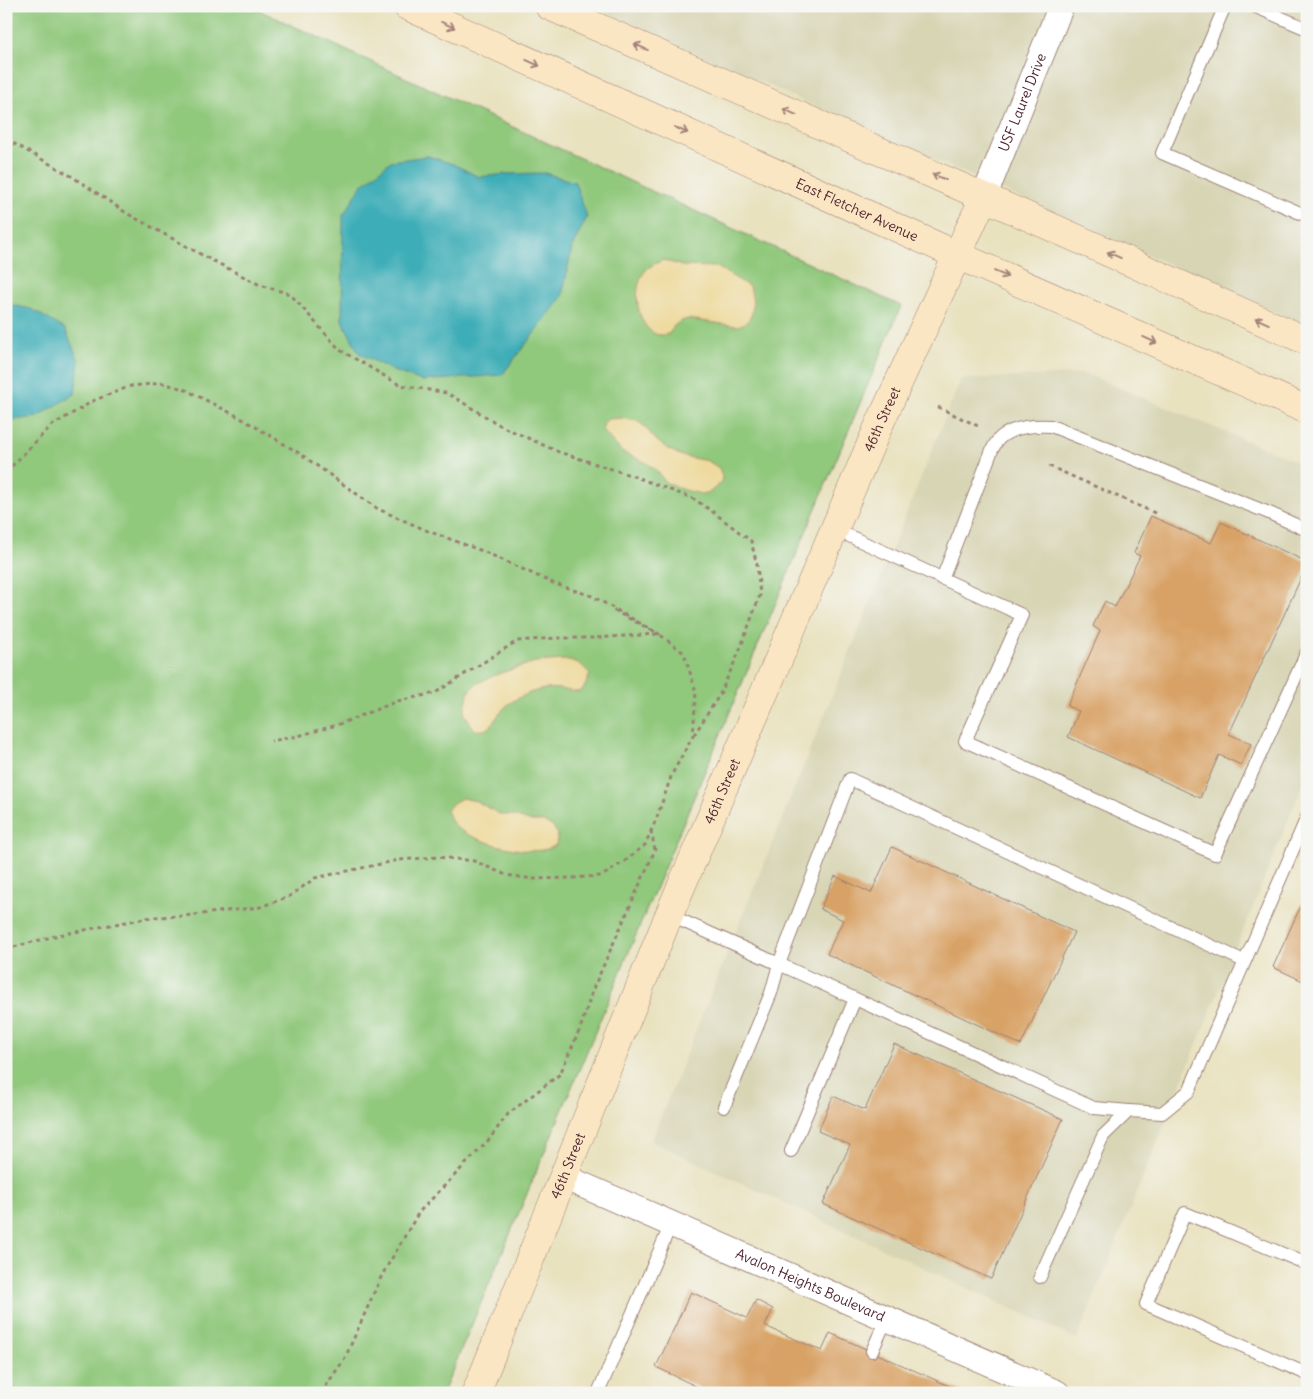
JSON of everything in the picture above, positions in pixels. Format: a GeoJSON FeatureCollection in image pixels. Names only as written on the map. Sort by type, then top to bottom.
{"type":"FeatureCollection","features":[{"type":"Feature","properties":{"kind":"main road","name":"East Fletcher Avenue"},"geometry":{"type":"LineString","coordinates":[[407,6],[956,255],[1307,410]]}},
{"type":"Feature","properties":{"kind":"main road"},"geometry":{"type":"LineString","coordinates":[[549,6],[1307,341]]}},
{"type":"Feature","properties":{"kind":"main road","name":"46th Street"},"geometry":{"type":"LineString","coordinates":[[476,1393],[669,915],[879,425],[984,197]]}},
{"type":"Feature","properties":{"kind":"street","name":"USF Laurel Drive"},"geometry":{"type":"LineString","coordinates":[[984,197],[1061,6]]}},
{"type":"Feature","properties":{"kind":"street","name":"Avalon Heights Boulevard"},"geometry":{"type":"LineString","coordinates":[[564,1177],[1057,1393]]}},
{"type":"Feature","properties":{"kind":"lane"},"geometry":{"type":"LineString","coordinates":[[1226,6],[1162,153],[1307,216]]}},
{"type":"Feature","properties":{"kind":"lane"},"geometry":{"type":"LineString","coordinates":[[1254,6],[1307,29]]}},
{"type":"Feature","properties":{"kind":"lane"},"geometry":{"type":"LineString","coordinates":[[942,578],[992,450],[1000,438],[1017,428],[1035,425],[1051,426],[1307,530]]}},
{"type":"Feature","properties":{"kind":"lane"},"geometry":{"type":"LineString","coordinates":[[834,530],[1022,615],[965,741],[1216,854],[1307,652]]}},
{"type":"Feature","properties":{"kind":"lane"},"geometry":{"type":"LineString","coordinates":[[724,1107],[771,993],[779,964],[850,779],[1244,962]]}},
{"type":"Feature","properties":{"kind":"lane"},"geometry":{"type":"LineString","coordinates":[[669,915],[1094,1108],[1162,1113],[1189,1091],[1244,962],[1304,832],[1307,816]]}},
{"type":"Feature","properties":{"kind":"lane"},"geometry":{"type":"LineString","coordinates":[[791,1151],[855,999]]}},
{"type":"Feature","properties":{"kind":"lane"},"geometry":{"type":"LineString","coordinates":[[1040,1277],[1103,1136],[1129,1111]]}},
{"type":"Feature","properties":{"kind":"lane"},"geometry":{"type":"LineString","coordinates":[[1307,1264],[1185,1213],[1146,1304],[1307,1374]]}},
{"type":"Feature","properties":{"kind":"lane"},"geometry":{"type":"LineString","coordinates":[[598,1393],[671,1224]]}},
{"type":"Feature","properties":{"kind":"lane"},"geometry":{"type":"LineString","coordinates":[[872,1352],[887,1318]]}},
{"type":"Feature","properties":{"kind":"path"},"geometry":{"type":"LineString","coordinates":[[6,139],[73,177],[128,214],[202,255],[260,285],[290,294],[340,350],[400,385],[447,393],[503,427],[559,452],[636,477],[694,499],[751,541],[757,564],[760,595],[739,652],[720,694],[693,736],[672,774],[645,844],[625,861],[602,876],[533,879],[506,875],[474,861],[438,857],[399,860],[315,878],[290,896],[260,907],[208,914],[150,917],[59,935],[6,949]]}},
{"type":"Feature","properties":{"kind":"path"},"geometry":{"type":"LineString","coordinates":[[6,472],[50,426],[95,400],[131,386],[162,383],[184,389],[239,417],[299,453],[378,509],[428,531],[485,552],[556,584],[592,596],[659,634],[684,654],[696,692],[693,736]]}},
{"type":"Feature","properties":{"kind":"path"},"geometry":{"type":"LineString","coordinates":[[938,407],[984,429]]}},
{"type":"Feature","properties":{"kind":"path"},"geometry":{"type":"LineString","coordinates":[[1049,466],[1156,514]]}},
{"type":"Feature","properties":{"kind":"path"},"geometry":{"type":"LineString","coordinates":[[611,608],[659,634]]}},
{"type":"Feature","properties":{"kind":"path"},"geometry":{"type":"LineString","coordinates":[[271,741],[298,736],[337,725],[398,702],[435,693],[517,642],[556,638],[659,634]]}},
{"type":"Feature","properties":{"kind":"path"},"geometry":{"type":"LineString","coordinates":[[321,1393],[344,1358],[382,1275],[418,1212],[487,1142],[508,1114],[560,1074],[580,1029],[593,989],[654,850],[651,831]]}},
{"type":"Feature","properties":{"kind":"shaded area"},"geometry":{"type":"Polygon","coordinates":[[[591,6],[1307,6],[1307,326],[591,6]]]}},
{"type":"Feature","properties":{"kind":"shaded area"},"geometry":{"type":"Polygon","coordinates":[[[1086,374],[1307,466],[1307,774],[1077,1339],[651,1141],[961,379],[1086,374]]]}},
{"type":"Feature","properties":{"kind":"green space"},"geometry":{"type":"Polygon","coordinates":[[[6,6],[250,6],[901,306],[443,1393],[6,1393],[6,6]]]}},
{"type":"Feature","properties":{"kind":"sand"},"geometry":{"type":"Polygon","coordinates":[[[663,260],[682,266],[717,267],[750,287],[753,305],[748,321],[736,326],[688,319],[677,324],[670,333],[660,335],[651,332],[640,314],[638,291],[640,279],[652,265],[663,260]]]}},
{"type":"Feature","properties":{"kind":"sand"},"geometry":{"type":"Polygon","coordinates":[[[621,418],[637,421],[668,449],[682,456],[708,461],[719,468],[722,476],[721,483],[710,492],[701,494],[681,489],[665,482],[658,472],[647,463],[622,452],[602,430],[604,423],[608,419],[621,418]]]}},
{"type":"Feature","properties":{"kind":"sand"},"geometry":{"type":"Polygon","coordinates":[[[563,660],[578,664],[590,674],[580,692],[550,689],[529,693],[507,706],[491,726],[485,730],[475,730],[464,713],[468,694],[474,685],[498,674],[535,662],[563,660]]]}},
{"type":"Feature","properties":{"kind":"sand"},"geometry":{"type":"Polygon","coordinates":[[[462,798],[476,801],[501,815],[511,815],[529,821],[544,822],[552,826],[558,834],[556,845],[535,851],[521,850],[478,839],[466,833],[455,826],[446,811],[453,803],[462,798]]]}},
{"type":"Feature","properties":{"kind":"water"},"geometry":{"type":"Polygon","coordinates":[[[428,156],[453,164],[479,177],[545,173],[575,182],[587,217],[572,247],[562,297],[502,375],[422,381],[393,371],[359,353],[342,320],[343,216],[362,185],[391,161],[428,156]]]}},
{"type":"Feature","properties":{"kind":"water"},"geometry":{"type":"Polygon","coordinates":[[[6,304],[31,309],[65,329],[79,361],[75,394],[37,417],[13,420],[6,429],[6,304]]]}},
{"type":"Feature","properties":{"kind":"building"},"geometry":{"type":"Polygon","coordinates":[[[1151,516],[1211,543],[1221,522],[1307,562],[1229,734],[1251,744],[1241,765],[1219,755],[1200,798],[1068,737],[1079,711],[1067,706],[1100,631],[1093,626],[1105,601],[1115,607],[1140,556],[1134,553],[1151,516]]]}},
{"type":"Feature","properties":{"kind":"building"},"geometry":{"type":"Polygon","coordinates":[[[892,847],[1074,932],[1021,1045],[827,954],[843,920],[820,909],[835,876],[871,893],[892,847]]]}},
{"type":"Feature","properties":{"kind":"building"},"geometry":{"type":"Polygon","coordinates":[[[1307,892],[1307,983],[1273,967],[1307,892]]]}},
{"type":"Feature","properties":{"kind":"building"},"geometry":{"type":"Polygon","coordinates":[[[894,1044],[1063,1119],[991,1279],[823,1204],[850,1145],[818,1131],[833,1096],[865,1110],[894,1044]]]}},
{"type":"Feature","properties":{"kind":"building"},"geometry":{"type":"Polygon","coordinates":[[[691,1292],[747,1318],[756,1300],[773,1309],[765,1326],[822,1351],[830,1333],[965,1393],[710,1393],[656,1367],[691,1292]]]}}]}
